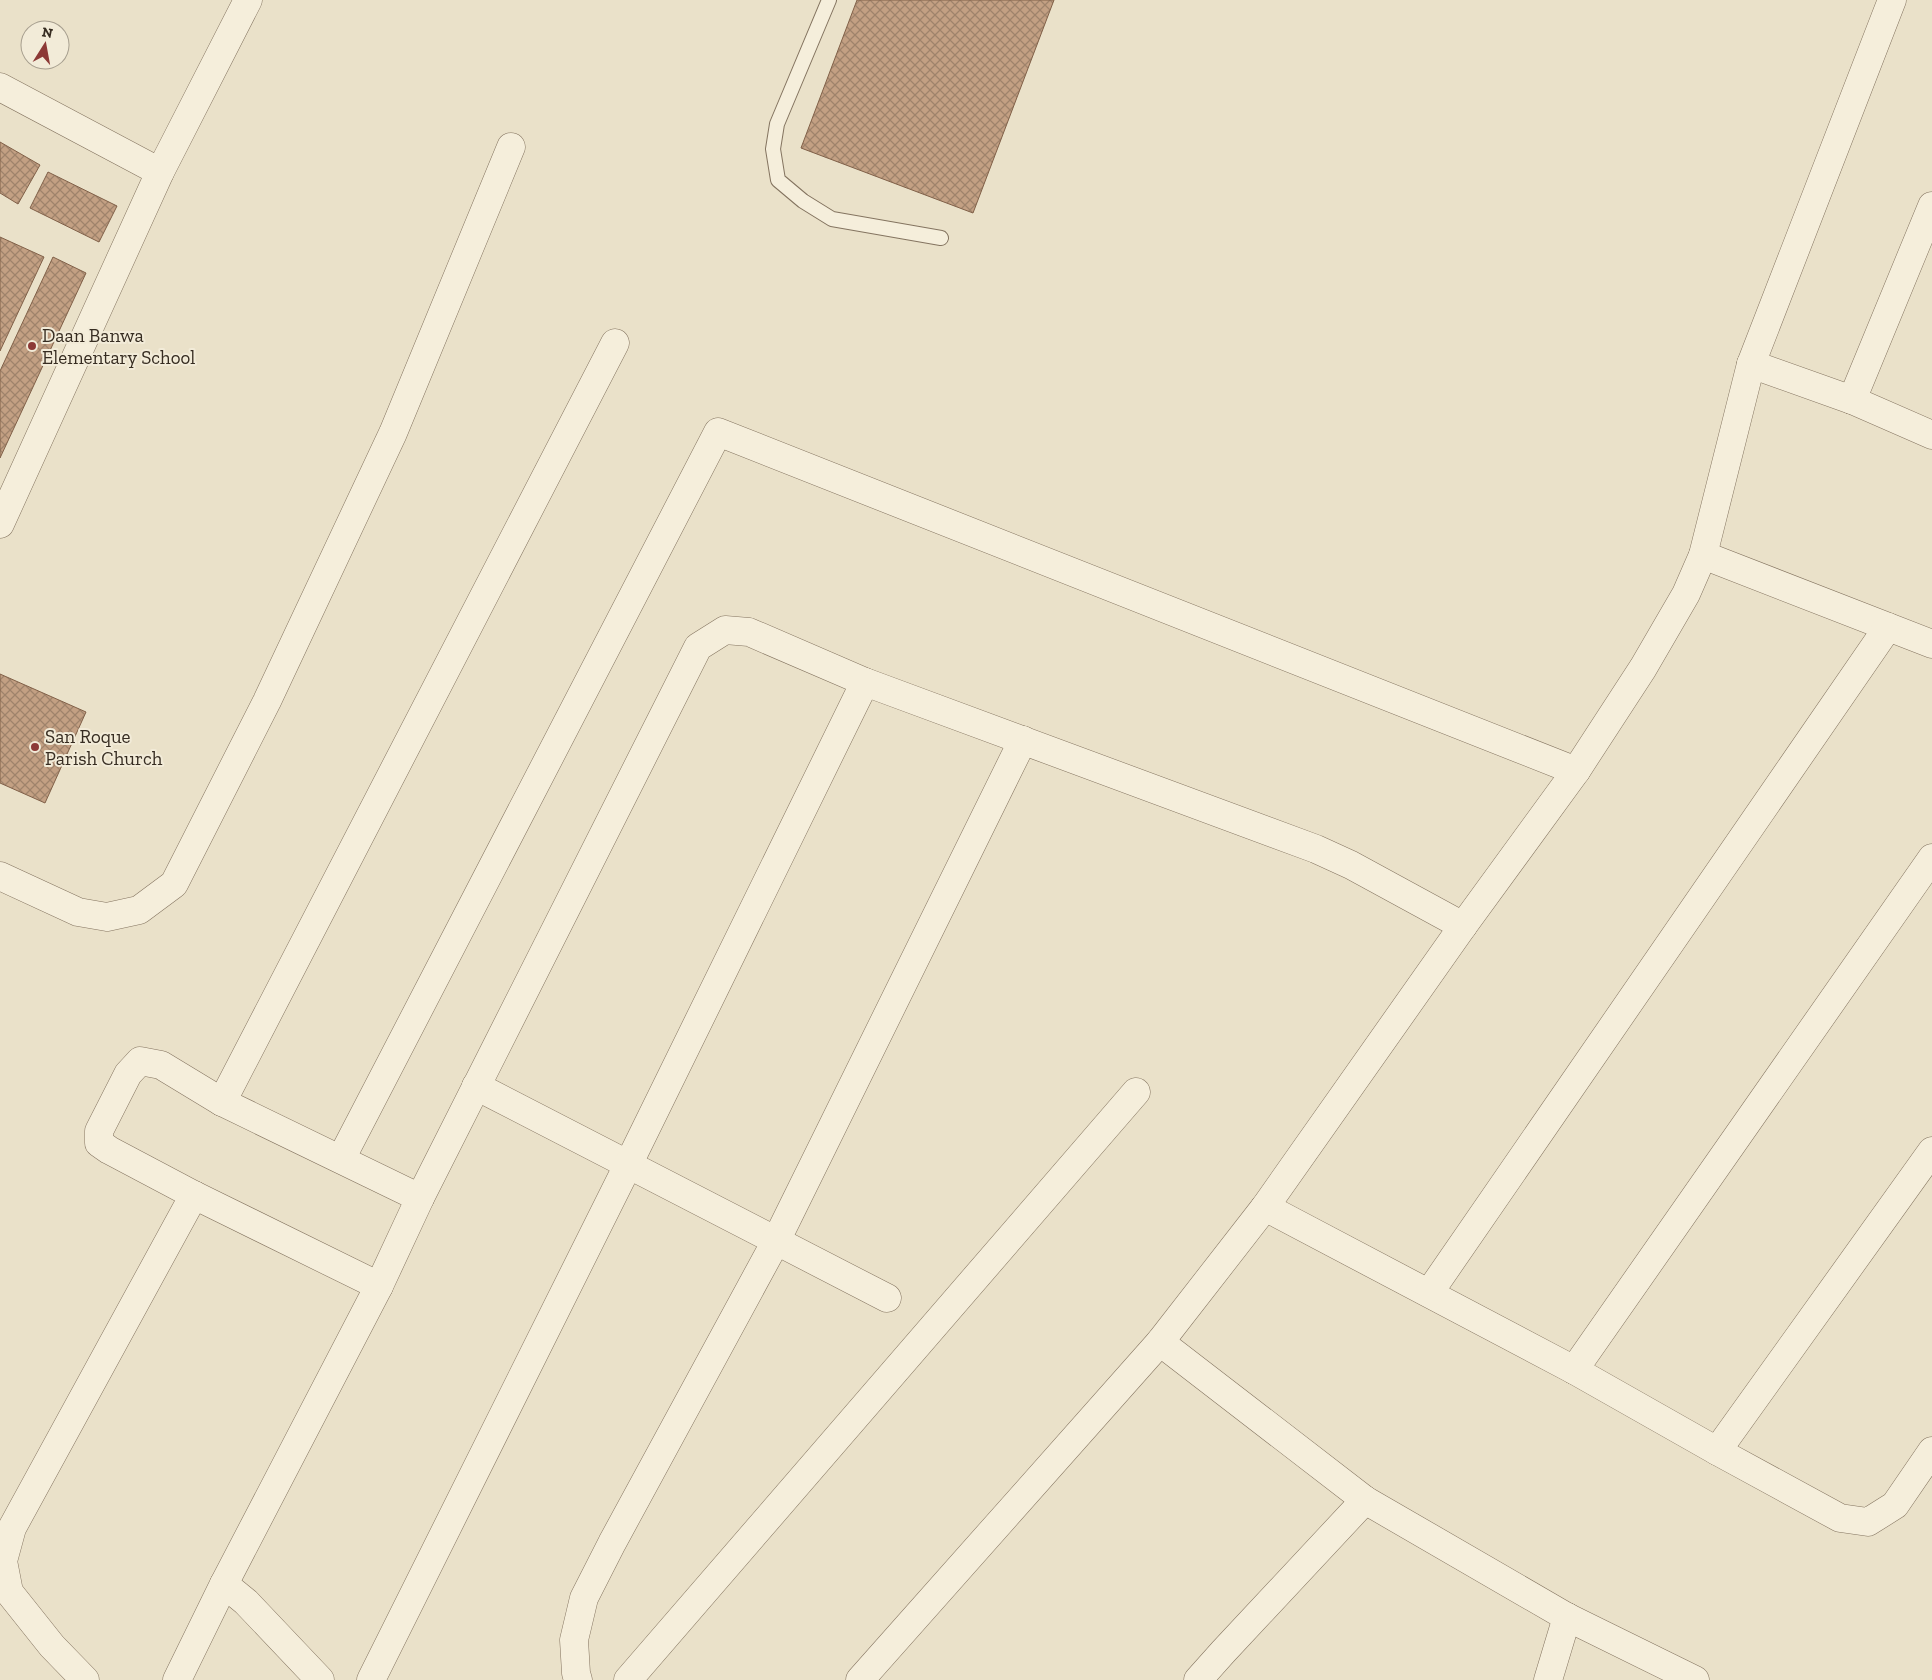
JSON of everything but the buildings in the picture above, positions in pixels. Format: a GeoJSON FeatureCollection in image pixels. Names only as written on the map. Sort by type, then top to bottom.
{"type":"FeatureCollection","features":[{"type":"Feature","properties":{"kind":"street"},"geometry":{"type":"LineString","coordinates":[[0,524],[160,172],[248,0]]}},
{"type":"Feature","properties":{"kind":"street"},"geometry":{"type":"LineString","coordinates":[[860,1680],[1160,1342],[1265,1207],[1463,926],[1576,771],[1642,668],[1686,594],[1703,555],[1750,364],[1892,0]]}},
{"type":"Feature","properties":{"kind":"street"},"geometry":{"type":"LineString","coordinates":[[0,87],[160,172]]}},
{"type":"Feature","properties":{"kind":"street"},"geometry":{"type":"LineString","coordinates":[[0,876],[78,912],[107,917],[140,910],[174,884],[268,701],[393,433],[511,147]]}},
{"type":"Feature","properties":{"kind":"street"},"geometry":{"type":"LineString","coordinates":[[1852,400],[1932,206]]}},
{"type":"Feature","properties":{"kind":"street"},"geometry":{"type":"LineString","coordinates":[[222,1102],[615,342]]}},
{"type":"Feature","properties":{"kind":"street"},"geometry":{"type":"LineString","coordinates":[[1750,364],[1852,400],[1932,435]]}},
{"type":"Feature","properties":{"kind":"street"},"geometry":{"type":"LineString","coordinates":[[341,1159],[718,432],[1576,771]]}},
{"type":"Feature","properties":{"kind":"street"},"geometry":{"type":"LineString","coordinates":[[1703,555],[1932,644]]}},
{"type":"Feature","properties":{"kind":"street"},"geometry":{"type":"LineString","coordinates":[[1429,1293],[1888,627]]}},
{"type":"Feature","properties":{"kind":"street"},"geometry":{"type":"LineString","coordinates":[[177,1680],[224,1584],[380,1286],[420,1198],[698,646],[725,630],[749,632],[865,682],[1316,849],[1351,865],[1463,926]]}},
{"type":"Feature","properties":{"kind":"street"},"geometry":{"type":"LineString","coordinates":[[371,1680],[628,1165],[865,682]]}},
{"type":"Feature","properties":{"kind":"street"},"geometry":{"type":"LineString","coordinates":[[578,1680],[574,1640],[584,1598],[616,1534],[776,1241],[1023,740]]}},
{"type":"Feature","properties":{"kind":"street"},"geometry":{"type":"LineString","coordinates":[[1574,1370],[1932,858]]}},
{"type":"Feature","properties":{"kind":"street"},"geometry":{"type":"LineString","coordinates":[[380,1286],[194,1195],[99,1143],[100,1131],[128,1074],[140,1061],[161,1065],[222,1102],[420,1198]]}},
{"type":"Feature","properties":{"kind":"street"},"geometry":{"type":"LineString","coordinates":[[476,1086],[887,1298]]}},
{"type":"Feature","properties":{"kind":"street"},"geometry":{"type":"LineString","coordinates":[[628,1680],[1136,1092]]}},
{"type":"Feature","properties":{"kind":"street"},"geometry":{"type":"LineString","coordinates":[[1717,1451],[1932,1151]]}},
{"type":"Feature","properties":{"kind":"street"},"geometry":{"type":"LineString","coordinates":[[84,1680],[52,1646],[9,1592],[2,1560],[12,1528],[194,1195]]}},
{"type":"Feature","properties":{"kind":"street"},"geometry":{"type":"LineString","coordinates":[[1265,1207],[1574,1370],[1840,1518],[1868,1522],[1895,1505],[1932,1451]]}},
{"type":"Feature","properties":{"kind":"street"},"geometry":{"type":"LineString","coordinates":[[1160,1342],[1365,1500],[1567,1617],[1695,1680]]}},
{"type":"Feature","properties":{"kind":"street"},"geometry":{"type":"LineString","coordinates":[[1198,1680],[1365,1500]]}},
{"type":"Feature","properties":{"kind":"street"},"geometry":{"type":"LineString","coordinates":[[224,1584],[246,1602],[320,1680]]}},
{"type":"Feature","properties":{"kind":"street"},"geometry":{"type":"LineString","coordinates":[[1548,1680],[1567,1617]]}},
{"type":"Feature","properties":{"kind":"lane"},"geometry":{"type":"LineString","coordinates":[[829,0],[778,124],[773,149],[778,180],[803,201],[832,219],[941,238]]}},
{"type":"Feature","properties":{"kind":"place","name":"Daan Banwa Elementary School"},"geometry":{"type":"Point","coordinates":[32,346]}},
{"type":"Feature","properties":{"kind":"place","name":"San Roque Parish Church"},"geometry":{"type":"Point","coordinates":[35,747]}}]}
